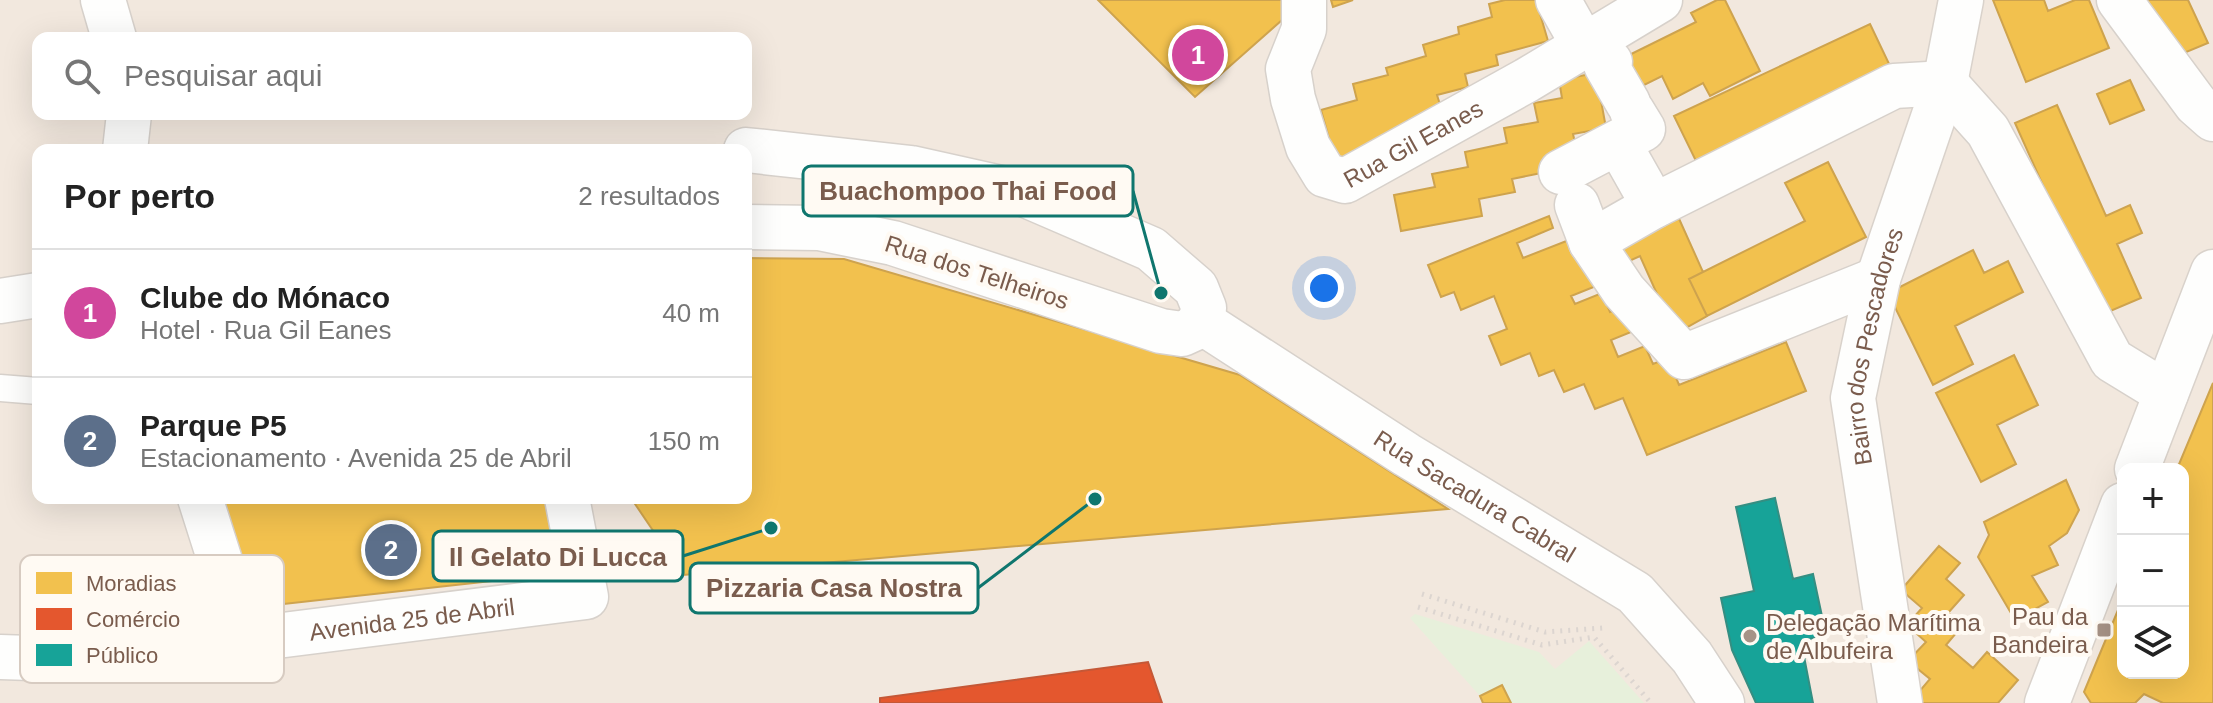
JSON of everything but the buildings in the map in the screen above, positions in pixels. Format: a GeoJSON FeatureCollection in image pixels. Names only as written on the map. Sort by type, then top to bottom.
{"type":"FeatureCollection","features":[{"type":"Feature","properties":{"kind":"street"},"geometry":{"type":"LineString","coordinates":[[103,0],[112,32]]}},
{"type":"Feature","properties":{"kind":"street","name":"Rua Gil Eanes"},"geometry":{"type":"LineString","coordinates":[[1304,0],[1304,29],[1288,69],[1293,99],[1308,147],[1325,175],[1345,181],[1597,54],[1660,0]]}},
{"type":"Feature","properties":{"kind":"street"},"geometry":{"type":"LineString","coordinates":[[1558,0],[1606,65],[1643,129],[1576,206]]}},
{"type":"Feature","properties":{"kind":"street","name":"Bairro dos Pescadores"},"geometry":{"type":"LineString","coordinates":[[1900,703],[1853,398],[1878,279],[1945,83],[1961,0]]}},
{"type":"Feature","properties":{"kind":"street"},"geometry":{"type":"LineString","coordinates":[[2119,0],[2196,104],[2213,119]]}},
{"type":"Feature","properties":{"kind":"street"},"geometry":{"type":"LineString","coordinates":[[1576,206],[1654,206],[1894,86],[1945,83],[1988,131],[2112,360],[2166,393]]}},
{"type":"Feature","properties":{"kind":"street"},"geometry":{"type":"LineString","coordinates":[[126,144],[128,120]]}},
{"type":"Feature","properties":{"kind":"street"},"geometry":{"type":"LineString","coordinates":[[752,151],[911,168],[1019,192],[1151,249],[1196,288],[1204,308],[1200,321]]}},
{"type":"Feature","properties":{"kind":"street"},"geometry":{"type":"LineString","coordinates":[[1628,160],[1654,206]]}},
{"type":"Feature","properties":{"kind":"street"},"geometry":{"type":"LineString","coordinates":[[1576,206],[1624,291],[1684,357],[1878,279]]}},
{"type":"Feature","properties":{"kind":"street","name":"Rua dos Telheiros"},"geometry":{"type":"LineString","coordinates":[[752,227],[819,228],[893,243],[1161,331],[1182,334],[1200,321]]}},
{"type":"Feature","properties":{"kind":"street"},"geometry":{"type":"LineString","coordinates":[[2139,463],[2213,272]]}},
{"type":"Feature","properties":{"kind":"street"},"geometry":{"type":"LineString","coordinates":[[0,301],[32,296]]}},
{"type":"Feature","properties":{"kind":"street","name":"Rua Sacadura Cabral"},"geometry":{"type":"LineString","coordinates":[[1200,321],[1407,455],[1635,593],[1692,657],[1722,703]]}},
{"type":"Feature","properties":{"kind":"street"},"geometry":{"type":"LineString","coordinates":[[202,504],[218,555]]}},
{"type":"Feature","properties":{"kind":"street","name":"Avenida 25 de Abril"},"geometry":{"type":"LineString","coordinates":[[284,635],[586,597],[568,504]]}},
{"type":"Feature","properties":{"kind":"street"},"geometry":{"type":"LineString","coordinates":[[2047,703],[2117,521]]}},
{"type":"Feature","properties":{"kind":"street","name":"Avenida 25 de Abril"},"geometry":{"type":"LineString","coordinates":[[0,657],[20,658]]}},
{"type":"Feature","properties":{"kind":"lane"},"geometry":{"type":"LineString","coordinates":[[0,388],[32,391]]}},
{"type":"Feature","properties":{"kind":"path"},"geometry":{"type":"LineString","coordinates":[[1422,594],[1545,632],[1604,628]]}},
{"type":"Feature","properties":{"kind":"path"},"geometry":{"type":"LineString","coordinates":[[1418,607],[1542,645],[1594,637],[1651,703]]}},
{"type":"Feature","properties":{"kind":"shaded area"},"geometry":{"type":"Polygon","coordinates":[[[0,0],[2213,0],[2213,703],[0,703],[0,0]]]}},
{"type":"Feature","properties":{"kind":"green space"},"geometry":{"type":"Polygon","coordinates":[[[1415,614],[1539,652],[1555,669],[1589,641],[1644,703],[1511,703],[1502,686],[1480,696],[1410,618],[1415,614]]]}},
{"type":"Feature","properties":{"kind":"place","name":"Clube do Mónaco"},"geometry":{"type":"Point","coordinates":[1198,55]}},
{"type":"Feature","properties":{"kind":"place","name":"Buachompoo Thai Food"},"geometry":{"type":"Point","coordinates":[1161,293]}},
{"type":"Feature","properties":{"kind":"place","name":"Pizzaria Casa Nostra"},"geometry":{"type":"Point","coordinates":[1095,499]}},
{"type":"Feature","properties":{"kind":"place","name":"Il Gelato Di Lucca"},"geometry":{"type":"Point","coordinates":[771,528]}},
{"type":"Feature","properties":{"kind":"place","name":"Parque P5"},"geometry":{"type":"Point","coordinates":[391,550]}},
{"type":"Feature","properties":{"kind":"place","name":"Pau da Bandeira"},"geometry":{"type":"Point","coordinates":[2104,630]}},
{"type":"Feature","properties":{"kind":"place","name":"Delegação Marítima de Albufeira"},"geometry":{"type":"Point","coordinates":[1750,636]}}]}
